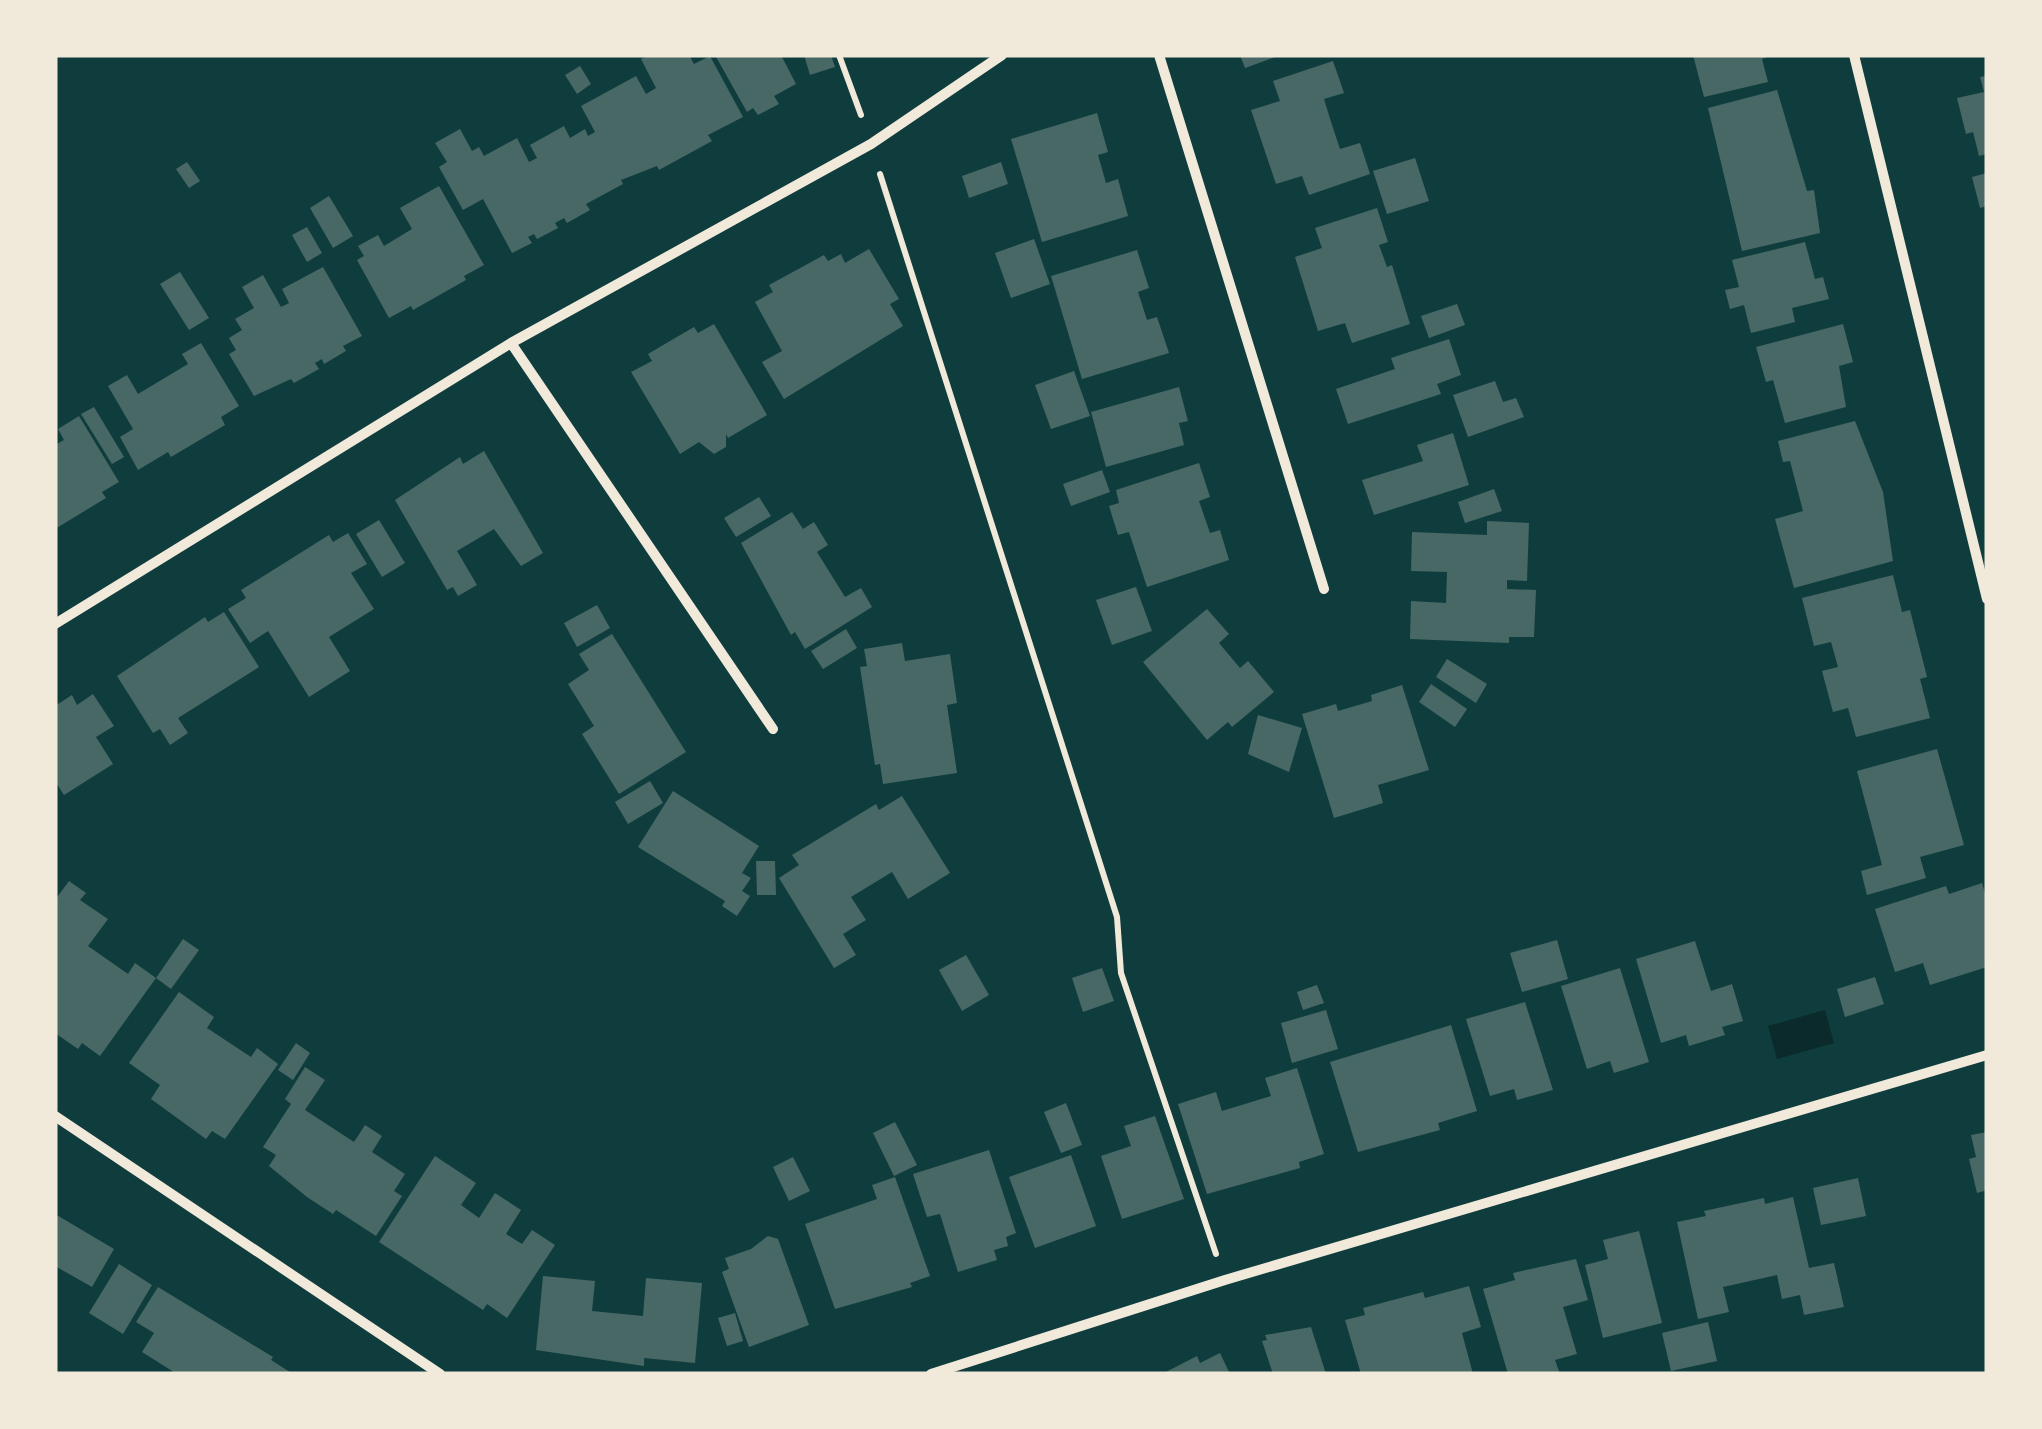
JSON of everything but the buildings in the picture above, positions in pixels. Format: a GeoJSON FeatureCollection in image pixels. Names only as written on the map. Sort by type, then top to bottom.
{"type":"FeatureCollection","features":[{"type":"Feature","properties":{"kind":"street"},"geometry":{"type":"LineString","coordinates":[[55,624],[511,343],[871,144],[1002,55]]}},
{"type":"Feature","properties":{"kind":"street"},"geometry":{"type":"LineString","coordinates":[[1159,55],[1324,588]]}},
{"type":"Feature","properties":{"kind":"street"},"geometry":{"type":"LineString","coordinates":[[1854,55],[1987,599]]}},
{"type":"Feature","properties":{"kind":"street"},"geometry":{"type":"LineString","coordinates":[[511,343],[773,729]]}},
{"type":"Feature","properties":{"kind":"street"},"geometry":{"type":"LineString","coordinates":[[931,1374],[1224,1280],[1987,1055]]}},
{"type":"Feature","properties":{"kind":"street"},"geometry":{"type":"LineString","coordinates":[[55,1116],[440,1374]]}},
{"type":"Feature","properties":{"kind":"path"},"geometry":{"type":"LineString","coordinates":[[839,55],[871,144],[1117,917],[1121,973],[1224,1280]]}},
{"type":"Feature","properties":{"kind":"water"},"geometry":{"type":"Polygon","coordinates":[[[1825,1010],[1834,1043],[1777,1059],[1768,1026],[1825,1010]]]}}]}
